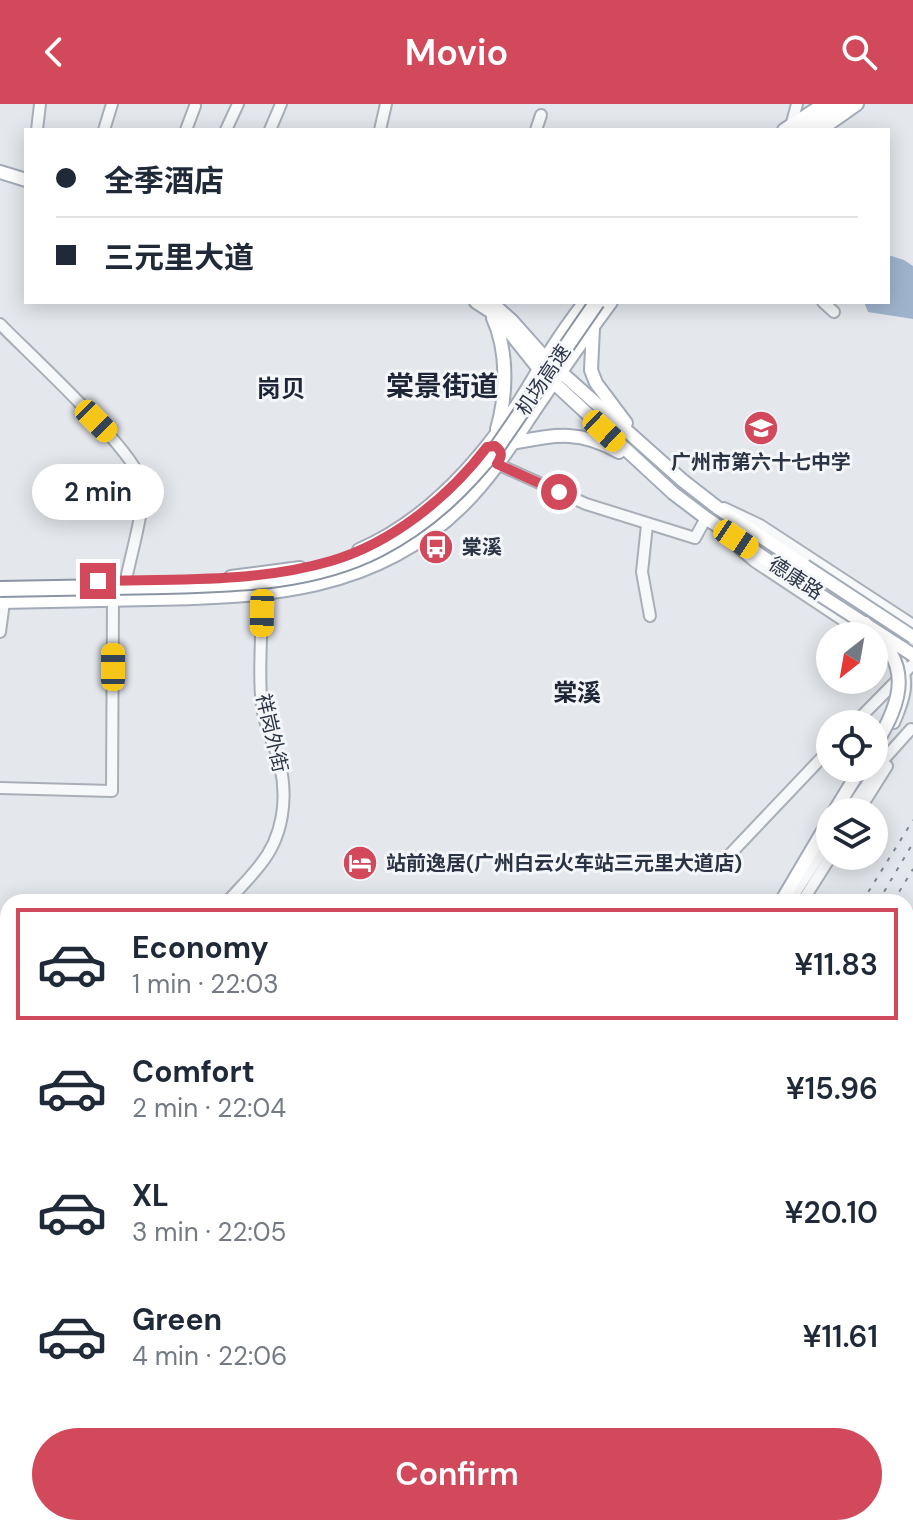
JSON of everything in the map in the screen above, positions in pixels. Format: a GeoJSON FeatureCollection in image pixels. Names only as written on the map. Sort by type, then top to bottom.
{"type":"FeatureCollection","features":[{"type":"Feature","properties":{"kind":"highway"},"geometry":{"type":"LineString","coordinates":[[795,128],[841,104]]}},
{"type":"Feature","properties":{"kind":"highway","name":"机场高速"},"geometry":{"type":"LineString","coordinates":[[4,595],[272,580],[334,567],[379,549],[405,535],[463,488],[498,446],[596,304]]}},
{"type":"Feature","properties":{"kind":"main road"},"geometry":{"type":"LineString","coordinates":[[794,128],[824,104]]}},
{"type":"Feature","properties":{"kind":"main road"},"geometry":{"type":"LineString","coordinates":[[823,128],[857,104]]}},
{"type":"Feature","properties":{"kind":"main road"},"geometry":{"type":"LineString","coordinates":[[0,172],[24,179]]}},
{"type":"Feature","properties":{"kind":"main road"},"geometry":{"type":"LineString","coordinates":[[0,181],[24,187]]}},
{"type":"Feature","properties":{"kind":"main road"},"geometry":{"type":"LineString","coordinates":[[4,595],[16,583],[213,578],[269,573],[313,566],[350,555],[388,536],[459,479],[490,443],[584,304]]}},
{"type":"Feature","properties":{"kind":"main road"},"geometry":{"type":"LineString","coordinates":[[4,595],[113,600],[260,594],[324,584],[398,554],[424,538],[474,494],[610,304]]}},
{"type":"Feature","properties":{"kind":"main road"},"geometry":{"type":"LineString","coordinates":[[490,307],[499,330],[504,364],[499,420],[490,443]]}},
{"type":"Feature","properties":{"kind":"main road","name":"德康路"},"geometry":{"type":"LineString","coordinates":[[490,307],[507,329],[639,463],[673,493],[855,622]]}},
{"type":"Feature","properties":{"kind":"main road"},"geometry":{"type":"LineString","coordinates":[[594,325],[591,370],[596,383],[648,451]]}},
{"type":"Feature","properties":{"kind":"main road","name":"德康路"},"geometry":{"type":"LineString","coordinates":[[557,378],[714,504],[913,637]]}},
{"type":"Feature","properties":{"kind":"main road"},"geometry":{"type":"LineString","coordinates":[[512,443],[574,435],[610,446],[639,463]]}},
{"type":"Feature","properties":{"kind":"main road"},"geometry":{"type":"LineString","coordinates":[[490,443],[500,450],[499,461]]}},
{"type":"Feature","properties":{"kind":"main road"},"geometry":{"type":"LineString","coordinates":[[4,595],[16,583]]}},
{"type":"Feature","properties":{"kind":"main road","name":"德康路"},"geometry":{"type":"LineString","coordinates":[[888,642],[913,655]]}},
{"type":"Feature","properties":{"kind":"main road"},"geometry":{"type":"LineString","coordinates":[[888,650],[898,669],[900,688],[897,705],[888,724]]}},
{"type":"Feature","properties":{"kind":"main road"},"geometry":{"type":"LineString","coordinates":[[786,894],[816,843]]}},
{"type":"Feature","properties":{"kind":"street"},"geometry":{"type":"LineString","coordinates":[[37,128],[40,104]]}},
{"type":"Feature","properties":{"kind":"street"},"geometry":{"type":"LineString","coordinates":[[105,128],[112,104]]}},
{"type":"Feature","properties":{"kind":"street"},"geometry":{"type":"LineString","coordinates":[[227,128],[238,104]]}},
{"type":"Feature","properties":{"kind":"street"},"geometry":{"type":"LineString","coordinates":[[271,128],[281,104]]}},
{"type":"Feature","properties":{"kind":"street"},"geometry":{"type":"LineString","coordinates":[[380,128],[386,104]]}},
{"type":"Feature","properties":{"kind":"street"},"geometry":{"type":"LineString","coordinates":[[793,128],[797,104]]}},
{"type":"Feature","properties":{"kind":"street"},"geometry":{"type":"LineString","coordinates":[[187,128],[195,106]]}},
{"type":"Feature","properties":{"kind":"street"},"geometry":{"type":"LineString","coordinates":[[537,128],[541,115]]}},
{"type":"Feature","properties":{"kind":"street"},"geometry":{"type":"LineString","coordinates":[[825,304],[834,312]]}},
{"type":"Feature","properties":{"kind":"street"},"geometry":{"type":"LineString","coordinates":[[0,324],[115,440],[139,472],[142,482],[141,509],[126,580]]}},
{"type":"Feature","properties":{"kind":"street"},"geometry":{"type":"LineString","coordinates":[[499,461],[586,504],[647,525],[695,538],[706,518],[754,561],[846,622]]}},
{"type":"Feature","properties":{"kind":"street"},"geometry":{"type":"LineString","coordinates":[[714,504],[760,525],[913,625]]}},
{"type":"Feature","properties":{"kind":"street"},"geometry":{"type":"LineString","coordinates":[[647,525],[642,572],[650,616]]}},
{"type":"Feature","properties":{"kind":"street","name":"祥岗外街"},"geometry":{"type":"LineString","coordinates":[[234,894],[268,854],[284,805],[281,772],[262,703],[260,594]]}},
{"type":"Feature","properties":{"kind":"street"},"geometry":{"type":"LineString","coordinates":[[0,632],[4,595]]}},
{"type":"Feature","properties":{"kind":"street"},"geometry":{"type":"LineString","coordinates":[[853,622],[869,596]]}},
{"type":"Feature","properties":{"kind":"street"},"geometry":{"type":"LineString","coordinates":[[0,788],[112,791],[113,600]]}},
{"type":"Feature","properties":{"kind":"street"},"geometry":{"type":"LineString","coordinates":[[888,649],[911,669]]}},
{"type":"Feature","properties":{"kind":"street"},"geometry":{"type":"LineString","coordinates":[[888,732],[902,704],[911,669]]}},
{"type":"Feature","properties":{"kind":"street"},"geometry":{"type":"LineString","coordinates":[[869,710],[911,669]]}},
{"type":"Feature","properties":{"kind":"street"},"geometry":{"type":"LineString","coordinates":[[857,798],[912,726]]}},
{"type":"Feature","properties":{"kind":"street"},"geometry":{"type":"LineString","coordinates":[[867,798],[912,726]]}},
{"type":"Feature","properties":{"kind":"street"},"geometry":{"type":"LineString","coordinates":[[717,868],[816,764]]}},
{"type":"Feature","properties":{"kind":"street"},"geometry":{"type":"LineString","coordinates":[[779,894],[849,782]]}},
{"type":"Feature","properties":{"kind":"street"},"geometry":{"type":"LineString","coordinates":[[794,894],[816,861]]}},
{"type":"Feature","properties":{"kind":"street"},"geometry":{"type":"LineString","coordinates":[[807,894],[822,870]]}},
{"type":"Feature","properties":{"kind":"water"},"geometry":{"type":"Polygon","coordinates":[[[890,256],[913,266],[913,319],[868,312],[865,304],[890,304],[890,256]]]}},
{"type":"Feature","properties":{"kind":"railway"},"geometry":{"type":"LineString","coordinates":[[867,894],[913,820]]}},
{"type":"Feature","properties":{"kind":"railway"},"geometry":{"type":"LineString","coordinates":[[883,894],[913,843]]}},
{"type":"Feature","properties":{"kind":"railway"},"geometry":{"type":"LineString","coordinates":[[898,894],[913,869]]}},
{"type":"Feature","properties":{"kind":"place","name":"广州市第六十七中学"},"geometry":{"type":"Point","coordinates":[761,428]}},
{"type":"Feature","properties":{"kind":"place","name":"棠溪"},"geometry":{"type":"Point","coordinates":[436,547]}},
{"type":"Feature","properties":{"kind":"place","name":"站前逸居(广州白云火车站三元里大道店)"},"geometry":{"type":"Point","coordinates":[360,863]}},
{"type":"Feature","properties":{"kind":"district","name":"棠景街道"},"geometry":{"type":"Point","coordinates":[442,386]}},
{"type":"Feature","properties":{"kind":"district","name":"岗贝"},"geometry":{"type":"Point","coordinates":[281,389]}},
{"type":"Feature","properties":{"kind":"district","name":"棠溪"},"geometry":{"type":"Point","coordinates":[577,693]}},
{"type":"Feature","properties":{"kind":"route"},"geometry":{"type":"LineString","coordinates":[[98,581],[243,576],[333,561],[367,547],[402,527],[441,496],[491,446],[501,452],[502,457],[497,464],[559,492]]}}]}
